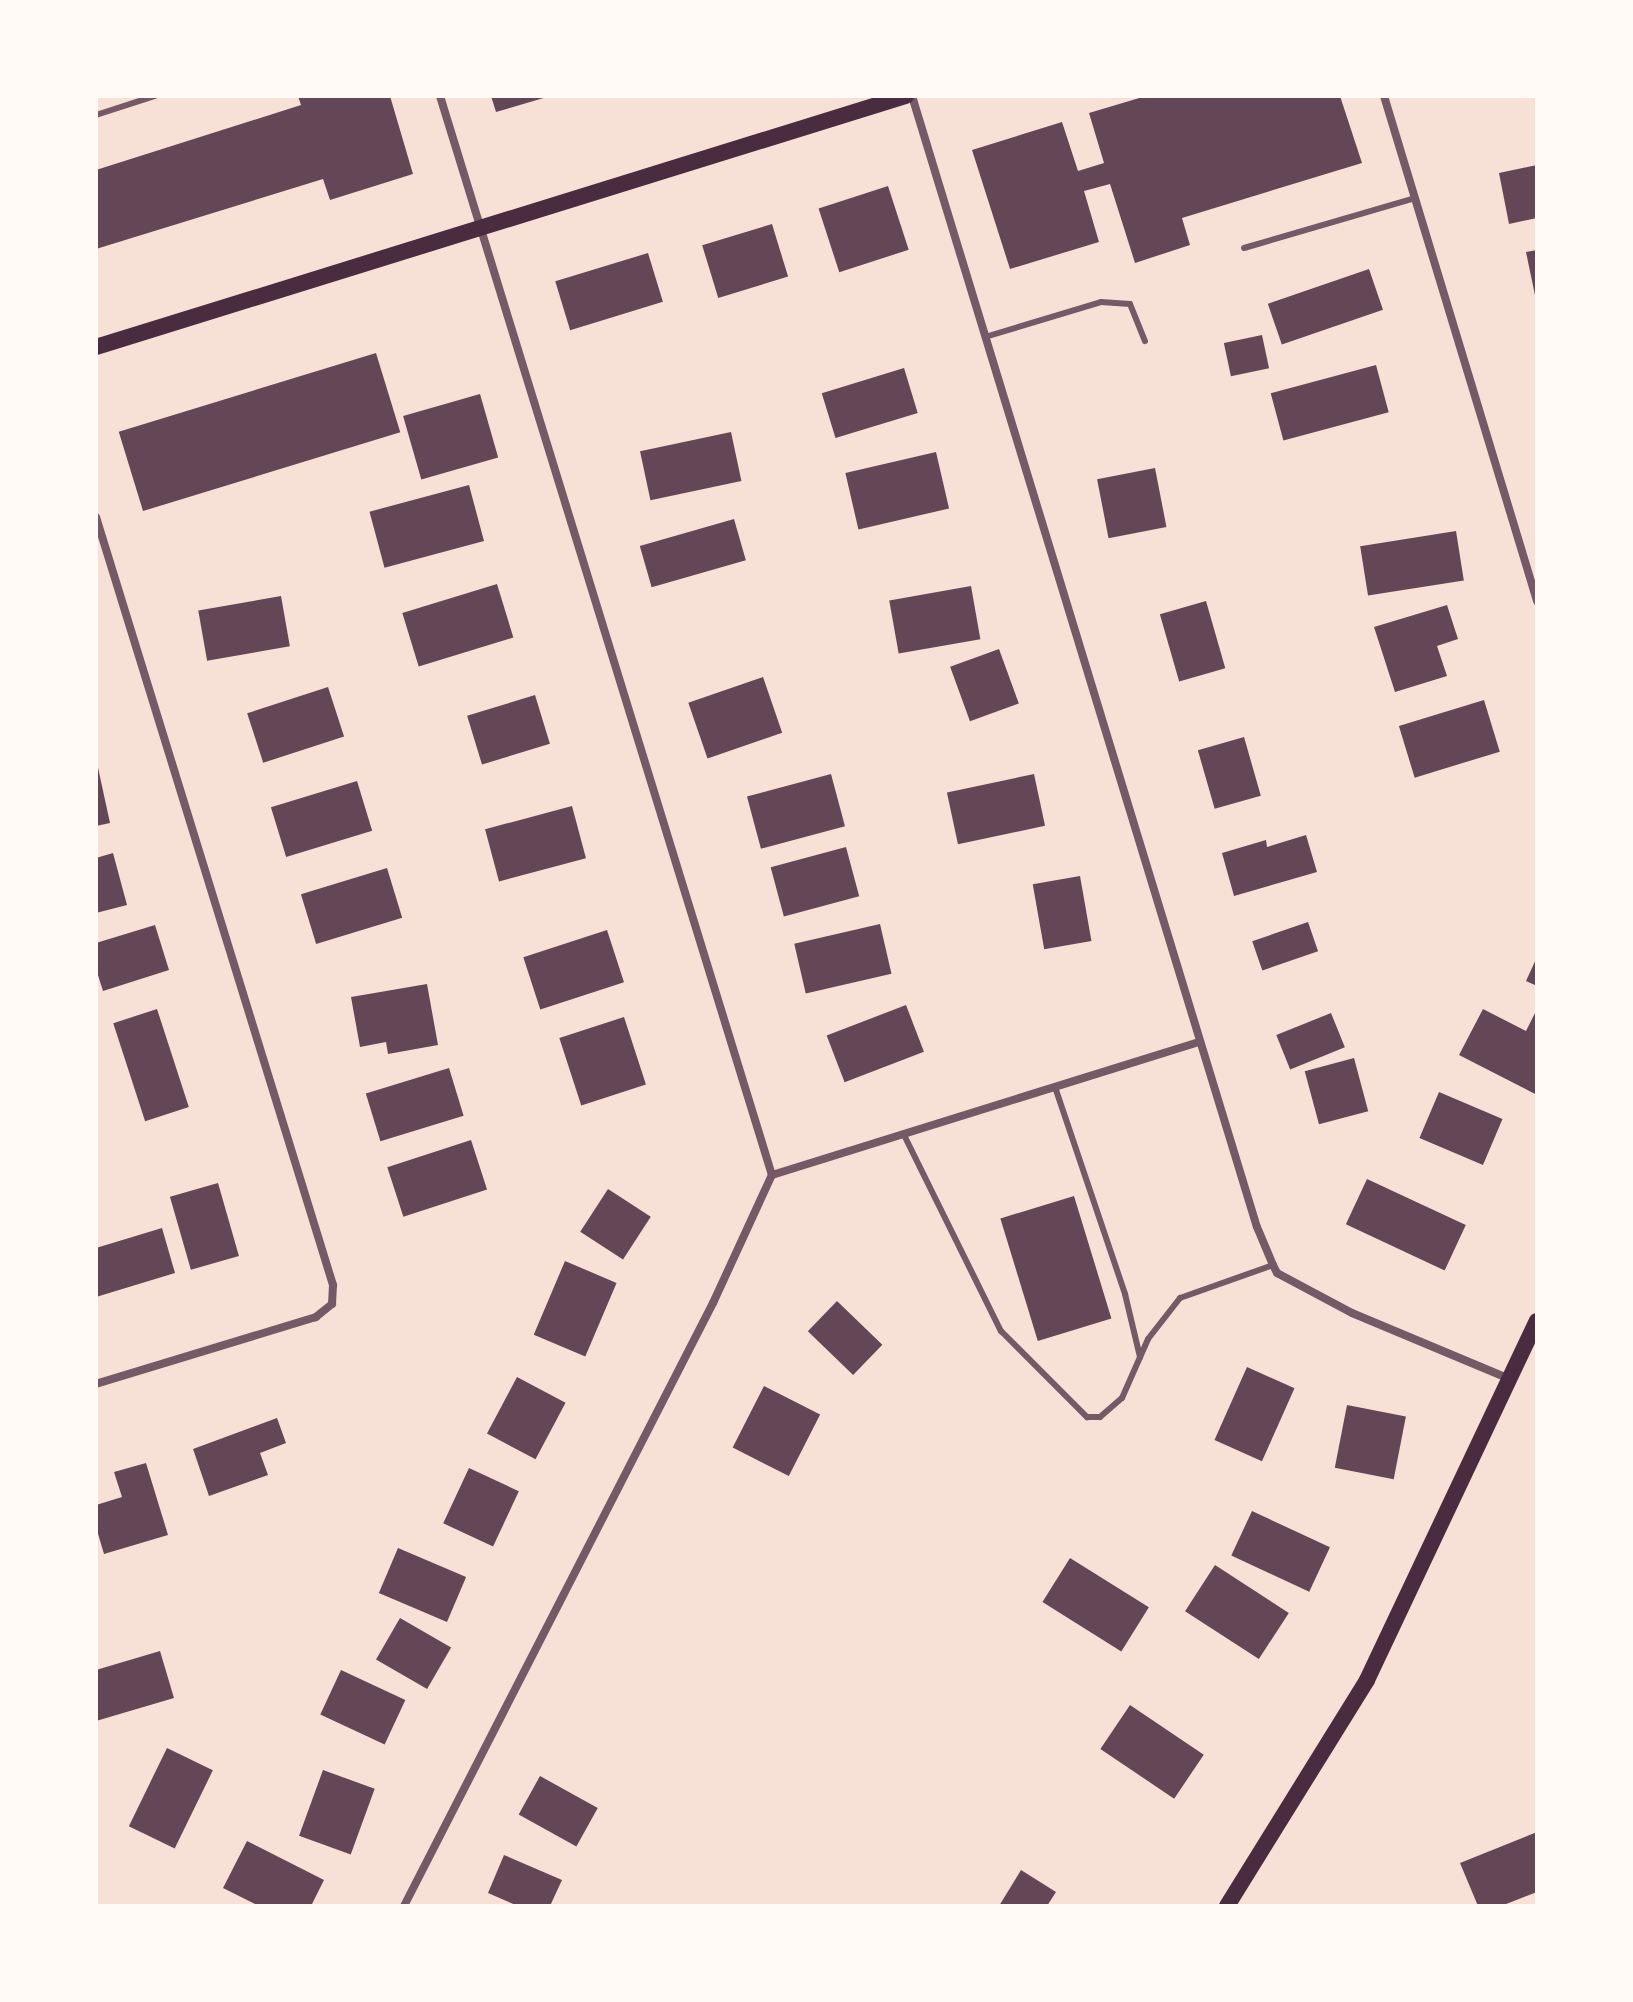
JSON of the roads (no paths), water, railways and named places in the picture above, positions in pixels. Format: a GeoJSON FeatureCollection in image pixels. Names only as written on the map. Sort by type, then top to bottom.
{"type":"FeatureCollection","features":[{"type":"Feature","properties":{"kind":"main road"},"geometry":{"type":"LineString","coordinates":[[96,347],[909,96]]}},
{"type":"Feature","properties":{"kind":"main road"},"geometry":{"type":"LineString","coordinates":[[1227,1906],[1367,1680],[1537,1321]]}},
{"type":"Feature","properties":{"kind":"street"},"geometry":{"type":"LineString","coordinates":[[404,1906],[713,1303],[772,1175],[440,96]]}},
{"type":"Feature","properties":{"kind":"street"},"geometry":{"type":"LineString","coordinates":[[909,96],[1257,1227],[1273,1265],[1277,1273],[1352,1313],[1510,1379]]}},
{"type":"Feature","properties":{"kind":"street"},"geometry":{"type":"LineString","coordinates":[[1384,96],[1537,601]]}},
{"type":"Feature","properties":{"kind":"street"},"geometry":{"type":"LineString","coordinates":[[96,517],[98,532],[333,1285],[332,1304],[316,1317],[96,1384]]}},
{"type":"Feature","properties":{"kind":"street"},"geometry":{"type":"LineString","coordinates":[[772,1175],[1200,1042]]}},
{"type":"Feature","properties":{"kind":"lane"},"geometry":{"type":"LineString","coordinates":[[96,115],[155,96]]}},
{"type":"Feature","properties":{"kind":"lane"},"geometry":{"type":"LineString","coordinates":[[1244,248],[1415,198]]}},
{"type":"Feature","properties":{"kind":"lane"},"geometry":{"type":"LineString","coordinates":[[985,337],[1101,302],[1130,304],[1145,341]]}},
{"type":"Feature","properties":{"kind":"lane"},"geometry":{"type":"LineString","coordinates":[[1055,1087],[1125,1294],[1140,1357]]}},
{"type":"Feature","properties":{"kind":"lane"},"geometry":{"type":"LineString","coordinates":[[904,1135],[1001,1331],[1087,1417],[1100,1417],[1122,1398],[1140,1357],[1166,1312],[1180,1298],[1273,1265]]}}]}
